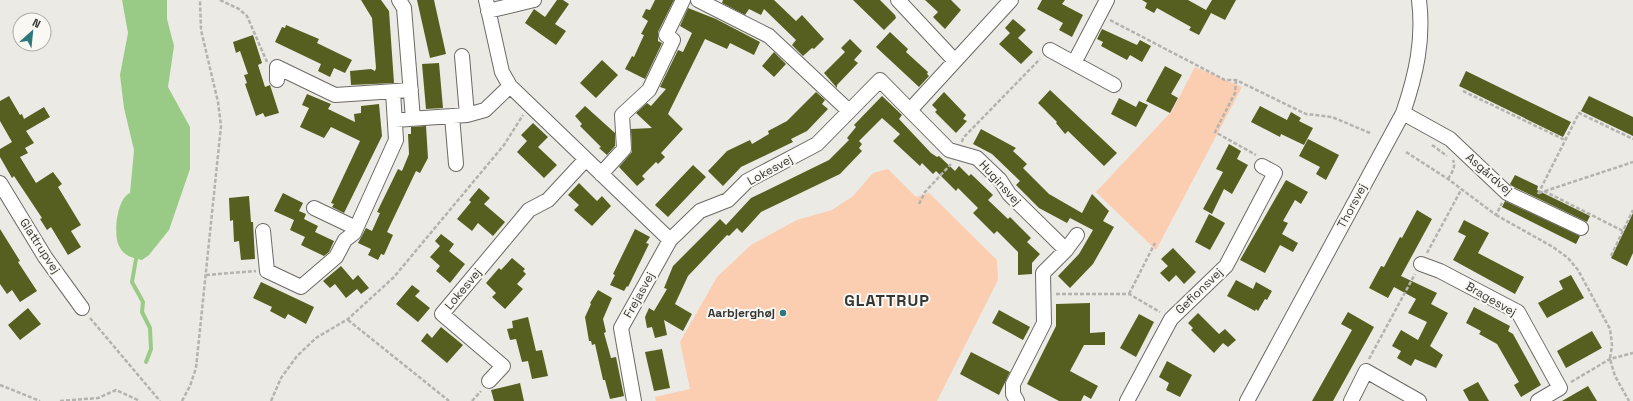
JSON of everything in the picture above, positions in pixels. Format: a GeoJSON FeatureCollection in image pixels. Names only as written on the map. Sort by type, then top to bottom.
{"type":"FeatureCollection","features":[{"type":"Feature","properties":{"kind":"street"},"geometry":{"type":"LineString","coordinates":[[399,0],[404,8],[413,118]]}},
{"type":"Feature","properties":{"kind":"street"},"geometry":{"type":"LineString","coordinates":[[534,0],[487,6],[502,72],[510,86],[670,240]]}},
{"type":"Feature","properties":{"kind":"street"},"geometry":{"type":"LineString","coordinates":[[601,174],[624,149],[622,115],[649,90],[673,40],[666,35],[683,0]]}},
{"type":"Feature","properties":{"kind":"street"},"geometry":{"type":"LineString","coordinates":[[698,0],[769,36],[849,111]]}},
{"type":"Feature","properties":{"kind":"street"},"geometry":{"type":"LineString","coordinates":[[911,110],[954,60],[1011,0]]}},
{"type":"Feature","properties":{"kind":"street"},"geometry":{"type":"LineString","coordinates":[[1074,63],[1107,0]]}},
{"type":"Feature","properties":{"kind":"street","name":"Thorsvej"},"geometry":{"type":"LineString","coordinates":[[1247,401],[1403,112],[1414,80],[1420,54],[1422,21],[1419,0]]}},
{"type":"Feature","properties":{"kind":"street"},"geometry":{"type":"LineString","coordinates":[[902,2],[954,60]]}},
{"type":"Feature","properties":{"kind":"street"},"geometry":{"type":"LineString","coordinates":[[1050,50],[1114,85]]}},
{"type":"Feature","properties":{"kind":"street"},"geometry":{"type":"LineString","coordinates":[[462,56],[468,115]]}},
{"type":"Feature","properties":{"kind":"street"},"geometry":{"type":"LineString","coordinates":[[277,74],[335,95],[411,90]]}},
{"type":"Feature","properties":{"kind":"street","name":"Lokesvej"},"geometry":{"type":"LineString","coordinates":[[670,240],[700,211],[728,200],[747,181],[817,144],[880,80]]}},
{"type":"Feature","properties":{"kind":"street","name":"Huginsvej"},"geometry":{"type":"LineString","coordinates":[[880,80],[949,150],[977,158],[1000,180],[1009,194],[1066,250]]}},
{"type":"Feature","properties":{"kind":"street"},"geometry":{"type":"LineString","coordinates":[[394,120],[468,115],[485,110],[510,86]]}},
{"type":"Feature","properties":{"kind":"street"},"geometry":{"type":"LineString","coordinates":[[262,231],[267,270],[301,287],[336,257],[345,240],[354,233],[396,140],[393,92]]}},
{"type":"Feature","properties":{"kind":"street","name":"Asgårdvej"},"geometry":{"type":"LineString","coordinates":[[1403,112],[1450,139],[1508,193],[1536,199],[1581,228]]}},
{"type":"Feature","properties":{"kind":"street"},"geometry":{"type":"LineString","coordinates":[[452,116],[456,164]]}},
{"type":"Feature","properties":{"kind":"street","name":"Lokesvej"},"geometry":{"type":"LineString","coordinates":[[489,381],[503,366],[442,314],[529,210],[548,200],[586,159]]}},
{"type":"Feature","properties":{"kind":"street","name":"Gefionsvej"},"geometry":{"type":"LineString","coordinates":[[1127,401],[1171,319],[1226,266],[1275,173],[1262,166]]}},
{"type":"Feature","properties":{"kind":"street","name":"Glattrupvej"},"geometry":{"type":"LineString","coordinates":[[0,183],[46,257],[82,308]]}},
{"type":"Feature","properties":{"kind":"street"},"geometry":{"type":"LineString","coordinates":[[314,208],[356,228]]}},
{"type":"Feature","properties":{"kind":"street"},"geometry":{"type":"LineString","coordinates":[[1017,401],[1013,394],[1013,384],[1044,323],[1043,273],[1066,250],[1077,236]]}},
{"type":"Feature","properties":{"kind":"street","name":"Frejasvej"},"geometry":{"type":"LineString","coordinates":[[634,401],[621,328],[670,240]]}},
{"type":"Feature","properties":{"kind":"street","name":"Bragesvej"},"geometry":{"type":"LineString","coordinates":[[1421,264],[1440,271],[1518,312],[1556,394]]}},
{"type":"Feature","properties":{"kind":"street"},"geometry":{"type":"LineString","coordinates":[[1350,401],[1366,371],[1418,399],[1419,401]]}},
{"type":"Feature","properties":{"kind":"street"},"geometry":{"type":"LineString","coordinates":[[1538,401],[1556,394]]}},
{"type":"Feature","properties":{"kind":"path"},"geometry":{"type":"LineString","coordinates":[[182,401],[190,386],[196,368],[221,126],[218,102],[201,30],[200,0]]}},
{"type":"Feature","properties":{"kind":"path"},"geometry":{"type":"LineString","coordinates":[[220,0],[239,9],[247,16],[265,61],[277,74]]}},
{"type":"Feature","properties":{"kind":"path"},"geometry":{"type":"LineString","coordinates":[[1099,14],[1225,80],[1236,80],[1306,114],[1332,117],[1370,133]]}},
{"type":"Feature","properties":{"kind":"path"},"geometry":{"type":"LineString","coordinates":[[919,204],[925,192],[951,163],[958,152],[963,138],[1050,50]]}},
{"type":"Feature","properties":{"kind":"path"},"geometry":{"type":"LineString","coordinates":[[1236,80],[1235,93],[1215,132],[1262,158],[1262,166]]}},
{"type":"Feature","properties":{"kind":"path"},"geometry":{"type":"LineString","coordinates":[[1463,91],[1565,140]]}},
{"type":"Feature","properties":{"kind":"path"},"geometry":{"type":"LineString","coordinates":[[270,401],[281,378],[297,356],[316,338],[348,319],[394,277],[504,145],[530,104]]}},
{"type":"Feature","properties":{"kind":"path"},"geometry":{"type":"LineString","coordinates":[[1536,199],[1579,113],[1633,139]]}},
{"type":"Feature","properties":{"kind":"path"},"geometry":{"type":"LineString","coordinates":[[1432,129],[1428,139],[1429,144],[1453,160],[1455,165],[1448,179]]}},
{"type":"Feature","properties":{"kind":"path"},"geometry":{"type":"LineString","coordinates":[[1406,152],[1448,179],[1496,215],[1553,247],[1568,258],[1578,270],[1610,328],[1612,345],[1610,359],[1615,376],[1630,401]]}},
{"type":"Feature","properties":{"kind":"path"},"geometry":{"type":"LineString","coordinates":[[1536,199],[1543,191],[1633,162]]}},
{"type":"Feature","properties":{"kind":"path"},"geometry":{"type":"LineString","coordinates":[[1366,371],[1365,365],[1461,190]]}},
{"type":"Feature","properties":{"kind":"path"},"geometry":{"type":"LineString","coordinates":[[1543,191],[1623,231]]}},
{"type":"Feature","properties":{"kind":"path"},"geometry":{"type":"LineString","coordinates":[[1496,215],[1508,193]]}},
{"type":"Feature","properties":{"kind":"path"},"geometry":{"type":"LineString","coordinates":[[1611,256],[1633,210]]}},
{"type":"Feature","properties":{"kind":"path"},"geometry":{"type":"LineString","coordinates":[[1128,294],[1155,243]]}},
{"type":"Feature","properties":{"kind":"path"},"geometry":{"type":"LineString","coordinates":[[206,275],[267,270]]}},
{"type":"Feature","properties":{"kind":"path"},"geometry":{"type":"LineString","coordinates":[[1044,294],[1128,294],[1171,319]]}},
{"type":"Feature","properties":{"kind":"path"},"geometry":{"type":"LineString","coordinates":[[82,308],[160,401]]}},
{"type":"Feature","properties":{"kind":"path"},"geometry":{"type":"LineString","coordinates":[[348,319],[449,401]]}},
{"type":"Feature","properties":{"kind":"path"},"geometry":{"type":"LineString","coordinates":[[1556,394],[1610,359],[1633,353]]}},
{"type":"Feature","properties":{"kind":"path"},"geometry":{"type":"LineString","coordinates":[[0,385],[40,401]]}},
{"type":"Feature","properties":{"kind":"path"},"geometry":{"type":"LineString","coordinates":[[60,401],[98,398],[116,390],[140,401]]}},
{"type":"Feature","properties":{"kind":"shaded area"},"geometry":{"type":"Polygon","coordinates":[[[122,0],[167,0],[167,19],[174,46],[168,87],[190,127],[190,169],[169,230],[149,255],[142,260],[123,252],[119,246],[116,233],[119,209],[126,196],[130,193],[134,150],[124,108],[120,75],[128,33],[122,0]]]}},
{"type":"Feature","properties":{"kind":"shaded area"},"geometry":{"type":"Polygon","coordinates":[[[1195,67],[1242,87],[1156,250],[1096,192],[1172,111],[1195,67]]]}},
{"type":"Feature","properties":{"kind":"shaded area"},"geometry":{"type":"Polygon","coordinates":[[[888,169],[916,197],[929,193],[997,260],[998,280],[937,401],[656,401],[655,397],[690,389],[680,342],[717,277],[751,245],[797,220],[832,210],[853,196],[873,173],[888,169]]]}},
{"type":"Feature","properties":{"kind":"building"},"geometry":{"type":"Polygon","coordinates":[[[361,0],[381,0],[389,11],[394,83],[351,85],[350,71],[371,69],[375,71],[376,68],[372,18],[361,0]]]}},
{"type":"Feature","properties":{"kind":"building"},"geometry":{"type":"Polygon","coordinates":[[[417,0],[434,0],[446,54],[430,58],[417,0]]]}},
{"type":"Feature","properties":{"kind":"building"},"geometry":{"type":"Polygon","coordinates":[[[557,0],[563,0],[569,4],[555,24],[566,31],[556,45],[525,23],[534,9],[545,17],[557,0]]]}},
{"type":"Feature","properties":{"kind":"building"},"geometry":{"type":"Polygon","coordinates":[[[655,0],[674,0],[658,32],[658,41],[662,43],[645,79],[625,69],[632,56],[634,57],[644,35],[641,34],[648,21],[642,17],[646,9],[650,10],[655,0]]]}},
{"type":"Feature","properties":{"kind":"building"},"geometry":{"type":"Polygon","coordinates":[[[723,0],[774,0],[796,21],[802,15],[824,39],[814,49],[812,48],[803,56],[792,45],[796,40],[764,9],[761,15],[749,9],[745,15],[722,3],[723,0]]]}},
{"type":"Feature","properties":{"kind":"building"},"geometry":{"type":"Polygon","coordinates":[[[853,0],[880,0],[895,15],[896,18],[884,30],[853,0]]]}},
{"type":"Feature","properties":{"kind":"building"},"geometry":{"type":"Polygon","coordinates":[[[925,0],[951,0],[961,10],[945,29],[933,17],[938,12],[925,0]]]}},
{"type":"Feature","properties":{"kind":"building"},"geometry":{"type":"Polygon","coordinates":[[[1042,0],[1065,0],[1062,4],[1083,15],[1072,37],[1059,30],[1063,23],[1037,9],[1042,0]]]}},
{"type":"Feature","properties":{"kind":"building"},"geometry":{"type":"Polygon","coordinates":[[[1142,0],[1188,0],[1206,10],[1212,0],[1236,0],[1225,20],[1211,13],[1199,35],[1189,30],[1191,27],[1157,8],[1154,13],[1145,8],[1147,3],[1142,0]]]}},
{"type":"Feature","properties":{"kind":"building"},"geometry":{"type":"Polygon","coordinates":[[[688,8],[716,19],[760,42],[754,55],[730,43],[727,49],[705,39],[668,114],[683,129],[661,153],[665,157],[658,164],[656,162],[642,176],[645,179],[637,186],[619,167],[632,152],[631,129],[652,128],[636,113],[647,103],[651,106],[666,89],[660,87],[678,50],[683,52],[692,33],[680,26],[688,8]]]}},
{"type":"Feature","properties":{"kind":"building"},"geometry":{"type":"Polygon","coordinates":[[[1013,19],[1026,30],[1018,38],[1033,52],[1021,64],[999,44],[1010,33],[1005,28],[1013,19]]]}},
{"type":"Feature","properties":{"kind":"building"},"geometry":{"type":"Polygon","coordinates":[[[286,25],[319,39],[317,43],[352,60],[345,73],[334,68],[330,77],[318,71],[321,64],[275,42],[282,27],[285,28],[286,25]]]}},
{"type":"Feature","properties":{"kind":"building"},"geometry":{"type":"Polygon","coordinates":[[[1102,29],[1137,45],[1140,40],[1151,46],[1142,62],[1130,55],[1127,60],[1101,46],[1103,42],[1097,39],[1102,29]]]}},
{"type":"Feature","properties":{"kind":"building"},"geometry":{"type":"Polygon","coordinates":[[[890,32],[908,49],[906,52],[928,72],[927,74],[929,76],[919,87],[876,47],[890,32]]]}},
{"type":"Feature","properties":{"kind":"building"},"geometry":{"type":"Polygon","coordinates":[[[253,35],[262,63],[258,65],[265,87],[270,85],[279,113],[265,117],[263,113],[256,116],[245,84],[247,83],[244,75],[248,74],[240,51],[236,53],[233,42],[253,35]]]}},
{"type":"Feature","properties":{"kind":"building"},"geometry":{"type":"Polygon","coordinates":[[[850,39],[862,51],[854,60],[858,63],[837,85],[837,88],[824,73],[845,52],[841,48],[850,39]]]}},
{"type":"Feature","properties":{"kind":"building"},"geometry":{"type":"Polygon","coordinates":[[[774,52],[786,64],[774,77],[762,66],[774,52]]]}},
{"type":"Feature","properties":{"kind":"building"},"geometry":{"type":"Polygon","coordinates":[[[602,60],[618,75],[596,98],[580,83],[602,60]]]}},
{"type":"Feature","properties":{"kind":"building"},"geometry":{"type":"Polygon","coordinates":[[[439,63],[443,108],[426,109],[422,64],[439,63]]]}},
{"type":"Feature","properties":{"kind":"building"},"geometry":{"type":"Polygon","coordinates":[[[1165,66],[1182,75],[1171,94],[1178,98],[1170,113],[1146,101],[1165,66]]]}},
{"type":"Feature","properties":{"kind":"building"},"geometry":{"type":"Polygon","coordinates":[[[1466,71],[1571,122],[1563,137],[1459,86],[1466,71]]]}},
{"type":"Feature","properties":{"kind":"building"},"geometry":{"type":"Polygon","coordinates":[[[1050,90],[1117,153],[1104,166],[1068,131],[1065,134],[1056,123],[1057,122],[1038,103],[1050,90]]]}},
{"type":"Feature","properties":{"kind":"building"},"geometry":{"type":"Polygon","coordinates":[[[816,92],[825,100],[822,104],[828,109],[807,131],[791,139],[793,142],[741,167],[723,186],[708,171],[727,151],[750,140],[752,144],[769,134],[768,131],[787,121],[816,92]]]}},
{"type":"Feature","properties":{"kind":"building"},"geometry":{"type":"Polygon","coordinates":[[[944,92],[966,115],[963,119],[967,121],[956,133],[935,112],[937,110],[932,105],[944,92]]]}},
{"type":"Feature","properties":{"kind":"building"},"geometry":{"type":"Polygon","coordinates":[[[307,94],[331,104],[328,109],[355,122],[354,114],[361,113],[361,106],[379,104],[382,136],[344,213],[332,207],[334,204],[331,203],[360,141],[331,127],[324,138],[300,127],[309,108],[302,105],[307,94]]]}},
{"type":"Feature","properties":{"kind":"building"},"geometry":{"type":"Polygon","coordinates":[[[9,96],[24,119],[44,107],[50,117],[26,131],[34,143],[25,148],[28,153],[20,157],[36,183],[53,172],[62,184],[58,187],[81,225],[71,231],[81,247],[68,255],[51,227],[47,230],[40,219],[42,218],[14,176],[12,178],[0,157],[0,149],[12,142],[0,121],[0,101],[9,96]]]}},
{"type":"Feature","properties":{"kind":"building"},"geometry":{"type":"Polygon","coordinates":[[[882,96],[902,115],[899,119],[931,153],[937,157],[939,156],[955,171],[959,166],[969,176],[971,174],[993,195],[988,200],[1008,219],[1010,217],[1031,238],[1027,242],[1040,254],[1032,263],[1032,274],[1018,275],[1018,252],[997,231],[994,234],[973,213],[978,208],[958,188],[956,191],[936,171],[933,174],[922,163],[920,166],[893,141],[900,134],[882,118],[859,141],[862,144],[859,148],[862,151],[840,174],[761,212],[742,233],[737,228],[729,236],[727,235],[688,276],[675,304],[692,314],[683,331],[664,320],[667,335],[655,338],[652,327],[647,328],[645,317],[649,308],[654,311],[667,289],[664,288],[673,266],[720,219],[726,225],[751,198],[829,160],[849,140],[847,138],[856,127],[854,125],[882,96]]]}},
{"type":"Feature","properties":{"kind":"building"},"geometry":{"type":"Polygon","coordinates":[[[1589,96],[1633,117],[1633,136],[1581,111],[1589,96]]]}},
{"type":"Feature","properties":{"kind":"building"},"geometry":{"type":"Polygon","coordinates":[[[1119,98],[1136,107],[1139,101],[1148,105],[1136,127],[1111,114],[1119,98]]]}},
{"type":"Feature","properties":{"kind":"building"},"geometry":{"type":"Polygon","coordinates":[[[585,106],[615,133],[615,146],[607,155],[580,126],[582,124],[575,116],[585,106]]]}},
{"type":"Feature","properties":{"kind":"building"},"geometry":{"type":"Polygon","coordinates":[[[1260,106],[1287,120],[1291,112],[1301,118],[1299,121],[1313,128],[1304,145],[1281,134],[1280,137],[1251,122],[1260,106]]]}},
{"type":"Feature","properties":{"kind":"building"},"geometry":{"type":"Polygon","coordinates":[[[533,123],[548,137],[538,147],[557,165],[544,178],[517,152],[527,141],[521,135],[533,123]]]}},
{"type":"Feature","properties":{"kind":"building"},"geometry":{"type":"Polygon","coordinates":[[[426,126],[428,158],[420,173],[416,171],[387,232],[393,235],[384,255],[381,254],[378,260],[368,255],[371,249],[358,243],[366,228],[372,231],[380,213],[377,212],[398,169],[402,171],[409,154],[408,134],[411,134],[411,127],[426,126]]]}},
{"type":"Feature","properties":{"kind":"building"},"geometry":{"type":"Polygon","coordinates":[[[981,129],[1016,148],[1013,151],[1027,164],[1023,168],[1049,194],[1082,213],[1092,194],[1109,211],[1103,221],[1114,227],[1093,264],[1070,288],[1058,276],[1079,254],[1093,230],[1070,218],[1067,223],[1039,208],[1016,185],[1020,181],[992,154],[973,144],[981,129]]]}},
{"type":"Feature","properties":{"kind":"building"},"geometry":{"type":"Polygon","coordinates":[[[1308,139],[1339,155],[1326,180],[1316,174],[1320,167],[1299,156],[1308,139]]]}},
{"type":"Feature","properties":{"kind":"building"},"geometry":{"type":"Polygon","coordinates":[[[1229,144],[1241,151],[1237,159],[1248,165],[1232,194],[1224,189],[1212,214],[1203,209],[1223,172],[1216,169],[1229,144]]]}},
{"type":"Feature","properties":{"kind":"building"},"geometry":{"type":"Polygon","coordinates":[[[693,165],[706,177],[668,217],[655,205],[693,165]]]}},
{"type":"Feature","properties":{"kind":"building"},"geometry":{"type":"Polygon","coordinates":[[[1515,175],[1538,186],[1537,190],[1590,216],[1587,222],[1512,186],[1510,184],[1515,175]]]}},
{"type":"Feature","properties":{"kind":"building"},"geometry":{"type":"Polygon","coordinates":[[[1286,180],[1308,192],[1301,204],[1295,200],[1283,221],[1288,223],[1282,234],[1298,243],[1293,252],[1280,245],[1265,273],[1240,260],[1286,180]]]}},
{"type":"Feature","properties":{"kind":"building"},"geometry":{"type":"Polygon","coordinates":[[[579,183],[597,201],[602,196],[611,206],[592,226],[574,210],[579,205],[568,195],[579,183]]]}},
{"type":"Feature","properties":{"kind":"building"},"geometry":{"type":"Polygon","coordinates":[[[479,188],[490,198],[484,204],[505,222],[493,236],[478,223],[472,231],[457,219],[471,202],[469,200],[479,188]]]}},
{"type":"Feature","properties":{"kind":"building"},"geometry":{"type":"Polygon","coordinates":[[[283,193],[303,203],[299,211],[306,214],[304,219],[318,226],[315,232],[334,241],[329,252],[324,256],[301,245],[305,237],[290,230],[294,220],[274,211],[283,193]]]}},
{"type":"Feature","properties":{"kind":"building"},"geometry":{"type":"Polygon","coordinates":[[[249,196],[251,222],[253,222],[255,259],[241,260],[239,241],[234,242],[233,220],[230,221],[229,198],[249,196]]]}},
{"type":"Feature","properties":{"kind":"building"},"geometry":{"type":"Polygon","coordinates":[[[1505,201],[1580,236],[1576,244],[1502,207],[1505,201]]]}},
{"type":"Feature","properties":{"kind":"building"},"geometry":{"type":"Polygon","coordinates":[[[1417,210],[1432,219],[1401,276],[1437,293],[1431,304],[1448,313],[1430,346],[1443,355],[1436,368],[1415,359],[1411,366],[1397,358],[1401,351],[1392,346],[1401,330],[1418,340],[1427,322],[1408,313],[1416,299],[1394,287],[1388,298],[1369,288],[1381,266],[1384,267],[1400,237],[1402,238],[1417,210]]]}},
{"type":"Feature","properties":{"kind":"building"},"geometry":{"type":"Polygon","coordinates":[[[1633,213],[1633,253],[1627,266],[1611,258],[1633,213]]]}},
{"type":"Feature","properties":{"kind":"building"},"geometry":{"type":"Polygon","coordinates":[[[1209,214],[1225,223],[1210,250],[1195,242],[1209,214]]]}},
{"type":"Feature","properties":{"kind":"building"},"geometry":{"type":"Polygon","coordinates":[[[1464,220],[1489,233],[1478,253],[1524,277],[1515,294],[1453,260],[1466,236],[1458,232],[1464,220]]]}},
{"type":"Feature","properties":{"kind":"building"},"geometry":{"type":"Polygon","coordinates":[[[0,229],[20,261],[18,262],[37,291],[20,302],[12,290],[7,294],[0,284],[0,229]]]}},
{"type":"Feature","properties":{"kind":"building"},"geometry":{"type":"Polygon","coordinates":[[[635,229],[650,237],[646,243],[649,244],[628,287],[627,286],[624,291],[610,285],[615,275],[613,274],[635,229]]]}},
{"type":"Feature","properties":{"kind":"building"},"geometry":{"type":"Polygon","coordinates":[[[441,234],[454,244],[449,251],[465,264],[450,283],[436,271],[440,266],[430,257],[440,246],[435,241],[441,234]]]}},
{"type":"Feature","properties":{"kind":"building"},"geometry":{"type":"Polygon","coordinates":[[[1173,248],[1196,272],[1184,284],[1176,275],[1169,282],[1160,273],[1168,266],[1161,259],[1173,248]]]}},
{"type":"Feature","properties":{"kind":"building"},"geometry":{"type":"Polygon","coordinates":[[[512,258],[525,269],[523,271],[526,274],[517,284],[523,289],[505,309],[492,297],[496,293],[486,283],[499,268],[501,270],[512,258]]]}},
{"type":"Feature","properties":{"kind":"building"},"geometry":{"type":"Polygon","coordinates":[[[341,266],[353,280],[358,275],[369,288],[361,294],[357,289],[346,298],[335,284],[330,288],[323,281],[341,266]]]}},
{"type":"Feature","properties":{"kind":"building"},"geometry":{"type":"Polygon","coordinates":[[[1571,275],[1584,298],[1547,318],[1538,303],[1563,289],[1559,281],[1571,275]]]}},
{"type":"Feature","properties":{"kind":"building"},"geometry":{"type":"Polygon","coordinates":[[[1236,280],[1253,289],[1256,282],[1272,291],[1258,311],[1256,309],[1255,311],[1227,296],[1236,280]]]}},
{"type":"Feature","properties":{"kind":"building"},"geometry":{"type":"Polygon","coordinates":[[[261,282],[314,307],[306,324],[288,314],[285,319],[270,311],[272,307],[253,298],[261,282]]]}},
{"type":"Feature","properties":{"kind":"building"},"geometry":{"type":"Polygon","coordinates":[[[412,285],[420,291],[415,296],[430,308],[418,322],[396,304],[412,285]]]}},
{"type":"Feature","properties":{"kind":"building"},"geometry":{"type":"Polygon","coordinates":[[[598,290],[612,298],[603,319],[606,332],[604,333],[611,358],[616,357],[624,396],[610,399],[605,380],[603,380],[595,344],[592,345],[591,341],[589,341],[585,317],[591,304],[590,303],[598,290]]]}},
{"type":"Feature","properties":{"kind":"building"},"geometry":{"type":"Polygon","coordinates":[[[1090,303],[1090,333],[1105,332],[1105,345],[1084,345],[1070,371],[1098,386],[1091,399],[1084,395],[1081,401],[1059,401],[1027,384],[1056,326],[1056,304],[1090,303]]]}},
{"type":"Feature","properties":{"kind":"building"},"geometry":{"type":"Polygon","coordinates":[[[1474,307],[1510,326],[1508,331],[1513,334],[1541,385],[1521,397],[1514,385],[1519,382],[1497,344],[1479,334],[1481,331],[1466,323],[1474,307]]]}},
{"type":"Feature","properties":{"kind":"building"},"geometry":{"type":"Polygon","coordinates":[[[28,308],[41,324],[20,340],[8,325],[28,308]]]}},
{"type":"Feature","properties":{"kind":"building"},"geometry":{"type":"Polygon","coordinates":[[[999,310],[1030,327],[1023,340],[992,323],[999,310]]]}},
{"type":"Feature","properties":{"kind":"building"},"geometry":{"type":"Polygon","coordinates":[[[1348,312],[1374,327],[1333,401],[1312,401],[1352,330],[1341,324],[1348,312]]]}},
{"type":"Feature","properties":{"kind":"building"},"geometry":{"type":"Polygon","coordinates":[[[1198,313],[1219,334],[1225,329],[1236,340],[1228,347],[1223,343],[1214,353],[1191,330],[1193,328],[1188,323],[1198,313]]]}},
{"type":"Feature","properties":{"kind":"building"},"geometry":{"type":"Polygon","coordinates":[[[1139,314],[1154,322],[1136,357],[1120,348],[1139,314]]]}},
{"type":"Feature","properties":{"kind":"building"},"geometry":{"type":"Polygon","coordinates":[[[528,317],[536,351],[542,350],[548,376],[532,379],[528,361],[522,362],[516,339],[510,340],[507,329],[513,328],[512,321],[528,317]]]}},
{"type":"Feature","properties":{"kind":"building"},"geometry":{"type":"Polygon","coordinates":[[[441,327],[463,345],[447,363],[421,341],[427,333],[432,338],[441,327]]]}},
{"type":"Feature","properties":{"kind":"building"},"geometry":{"type":"Polygon","coordinates":[[[1592,331],[1602,348],[1566,368],[1557,351],[1592,331]]]}},
{"type":"Feature","properties":{"kind":"building"},"geometry":{"type":"Polygon","coordinates":[[[662,349],[670,388],[654,391],[645,352],[662,349]]]}},
{"type":"Feature","properties":{"kind":"building"},"geometry":{"type":"Polygon","coordinates":[[[971,352],[1010,372],[999,395],[960,374],[971,352]]]}},
{"type":"Feature","properties":{"kind":"building"},"geometry":{"type":"Polygon","coordinates":[[[1167,361],[1192,375],[1180,397],[1166,390],[1169,383],[1159,377],[1167,361]]]}},
{"type":"Feature","properties":{"kind":"building"},"geometry":{"type":"Polygon","coordinates":[[[1478,382],[1489,401],[1469,401],[1463,390],[1478,382]]]}},
{"type":"Feature","properties":{"kind":"building"},"geometry":{"type":"Polygon","coordinates":[[[520,383],[524,401],[494,401],[491,390],[520,383]]]}},
{"type":"Feature","properties":{"kind":"building"},"geometry":{"type":"Polygon","coordinates":[[[1588,386],[1597,401],[1562,401],[1588,386]]]}},
{"type":"Feature","properties":{"kind":"waterway"},"geometry":{"type":"LineString","coordinates":[[136,259],[132,282],[143,302],[142,312],[150,328],[151,349],[146,362]]}},
{"type":"Feature","properties":{"kind":"place","name":"Aarbjerghøj"},"geometry":{"type":"Point","coordinates":[783,313]}},
{"type":"Feature","properties":{"kind":"district","name":"GLATTRUP"},"geometry":{"type":"Point","coordinates":[887,300]}}]}
